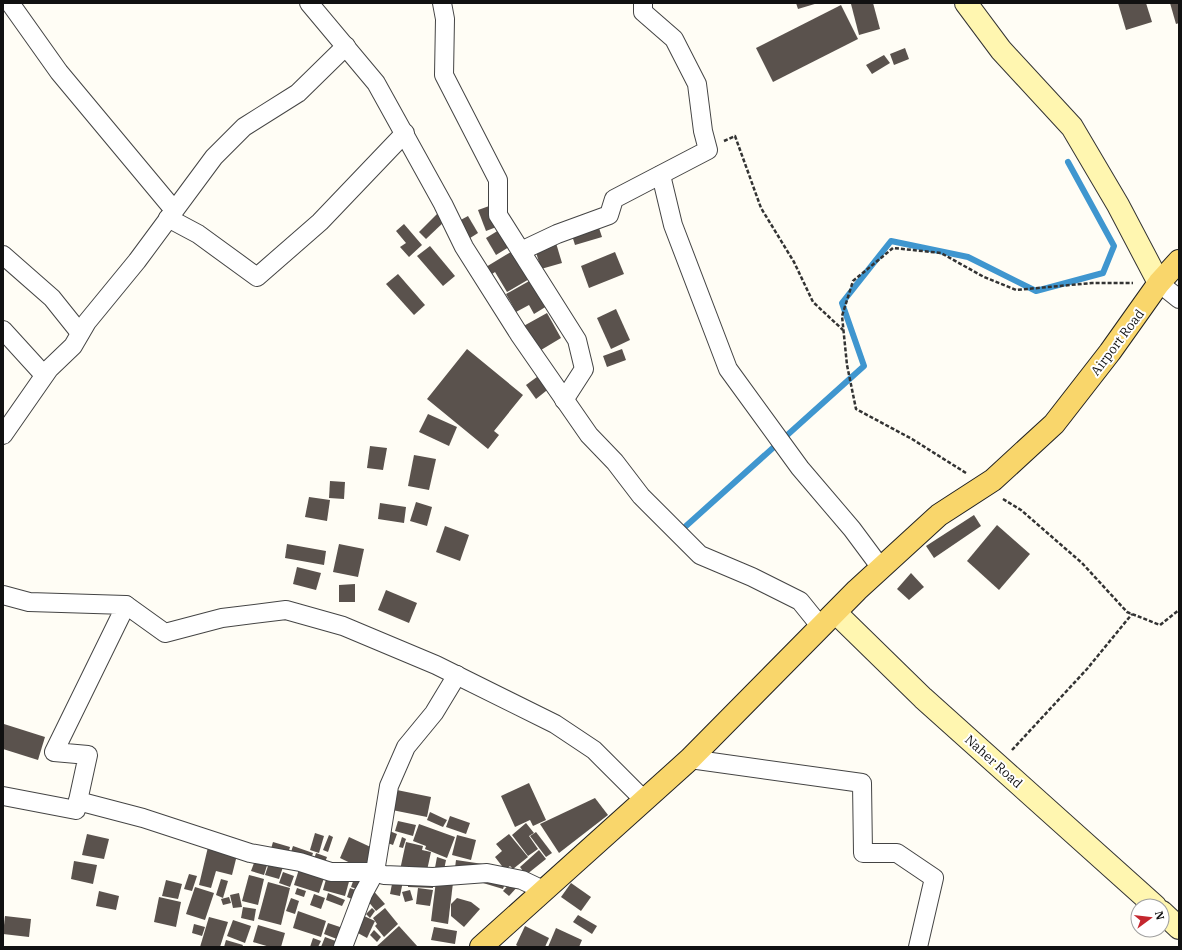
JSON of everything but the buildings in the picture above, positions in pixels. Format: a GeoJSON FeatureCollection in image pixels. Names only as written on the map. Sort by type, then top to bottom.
{"type":"FeatureCollection","features":[{"type":"Feature","properties":{"kind":"main road"},"geometry":{"type":"LineString","coordinates":[[966,3],[1001,50],[1072,127],[1118,205],[1159,283]]}},
{"type":"Feature","properties":{"kind":"main road","name":"Airport Road"},"geometry":{"type":"LineString","coordinates":[[481,947],[542,890],[690,759],[857,590],[881,568],[940,515],[993,480],[1054,424],[1128,327],[1159,283],[1179,261]]}},
{"type":"Feature","properties":{"kind":"main road","name":"Naher Road"},"geometry":{"type":"LineString","coordinates":[[829,620],[924,698],[1146,898]]}},
{"type":"Feature","properties":{"kind":"main road"},"geometry":{"type":"LineString","coordinates":[[1170,920],[1179,928]]}},
{"type":"Feature","properties":{"kind":"street"},"geometry":{"type":"LineString","coordinates":[[10,3],[59,72],[171,214],[257,277],[320,222],[405,133]]}},
{"type":"Feature","properties":{"kind":"street"},"geometry":{"type":"LineString","coordinates":[[309,3],[376,83],[405,133],[464,248],[519,334],[589,435],[616,462],[641,496],[700,555],[752,577],[800,601],[829,620]]}},
{"type":"Feature","properties":{"kind":"street"},"geometry":{"type":"LineString","coordinates":[[442,3],[445,19],[444,75],[498,180],[498,215],[577,340],[584,369],[564,400]]}},
{"type":"Feature","properties":{"kind":"street"},"geometry":{"type":"LineString","coordinates":[[521,251],[558,234],[609,215],[614,199],[708,150],[703,131],[697,84],[674,39],[643,12],[643,3]]}},
{"type":"Feature","properties":{"kind":"street"},"geometry":{"type":"LineString","coordinates":[[3,435],[44,375],[73,346],[87,322],[137,261],[214,157],[244,127],[298,93],[346,46]]}},
{"type":"Feature","properties":{"kind":"street"},"geometry":{"type":"LineString","coordinates":[[661,175],[673,225],[728,369],[800,468],[852,529],[881,568]]}},
{"type":"Feature","properties":{"kind":"street"},"geometry":{"type":"LineString","coordinates":[[3,256],[52,298],[80,333]]}},
{"type":"Feature","properties":{"kind":"street"},"geometry":{"type":"LineString","coordinates":[[1159,283],[1179,299]]}},
{"type":"Feature","properties":{"kind":"street"},"geometry":{"type":"LineString","coordinates":[[3,330],[44,375]]}},
{"type":"Feature","properties":{"kind":"street"},"geometry":{"type":"LineString","coordinates":[[3,594],[29,602],[126,605],[165,633],[222,618],[286,610],[343,626],[457,675],[555,724],[594,750],[644,800]]}},
{"type":"Feature","properties":{"kind":"street"},"geometry":{"type":"LineString","coordinates":[[3,796],[76,810],[88,756],[54,752],[126,605]]}},
{"type":"Feature","properties":{"kind":"street"},"geometry":{"type":"LineString","coordinates":[[343,947],[363,894],[375,872],[389,786],[406,748],[434,713],[457,675]]}},
{"type":"Feature","properties":{"kind":"street"},"geometry":{"type":"LineString","coordinates":[[690,759],[862,783],[863,853],[897,853],[934,878],[918,947]]}},
{"type":"Feature","properties":{"kind":"street"},"geometry":{"type":"LineString","coordinates":[[78,801],[144,818],[250,853],[300,862],[331,872],[375,872],[384,875],[433,877],[487,873],[522,880],[542,890]]}},
{"type":"Feature","properties":{"kind":"path"},"geometry":{"type":"LineString","coordinates":[[708,150],[735,136],[761,208],[794,262],[813,302],[844,330]]}},
{"type":"Feature","properties":{"kind":"path"},"geometry":{"type":"LineString","coordinates":[[1159,283],[1092,283],[1016,290],[984,277],[942,253],[892,248],[853,281],[842,316],[847,365],[856,409],[961,468],[983,487],[1021,510],[1082,563],[1127,612],[1160,624],[1179,610]]}},
{"type":"Feature","properties":{"kind":"path"},"geometry":{"type":"LineString","coordinates":[[999,765],[1087,669],[1132,614]]}},
{"type":"Feature","properties":{"kind":"waterway"},"geometry":{"type":"LineString","coordinates":[[686,526],[864,366],[842,303],[891,241],[968,257],[1036,291],[1103,273],[1114,246],[1068,162]]}}]}
